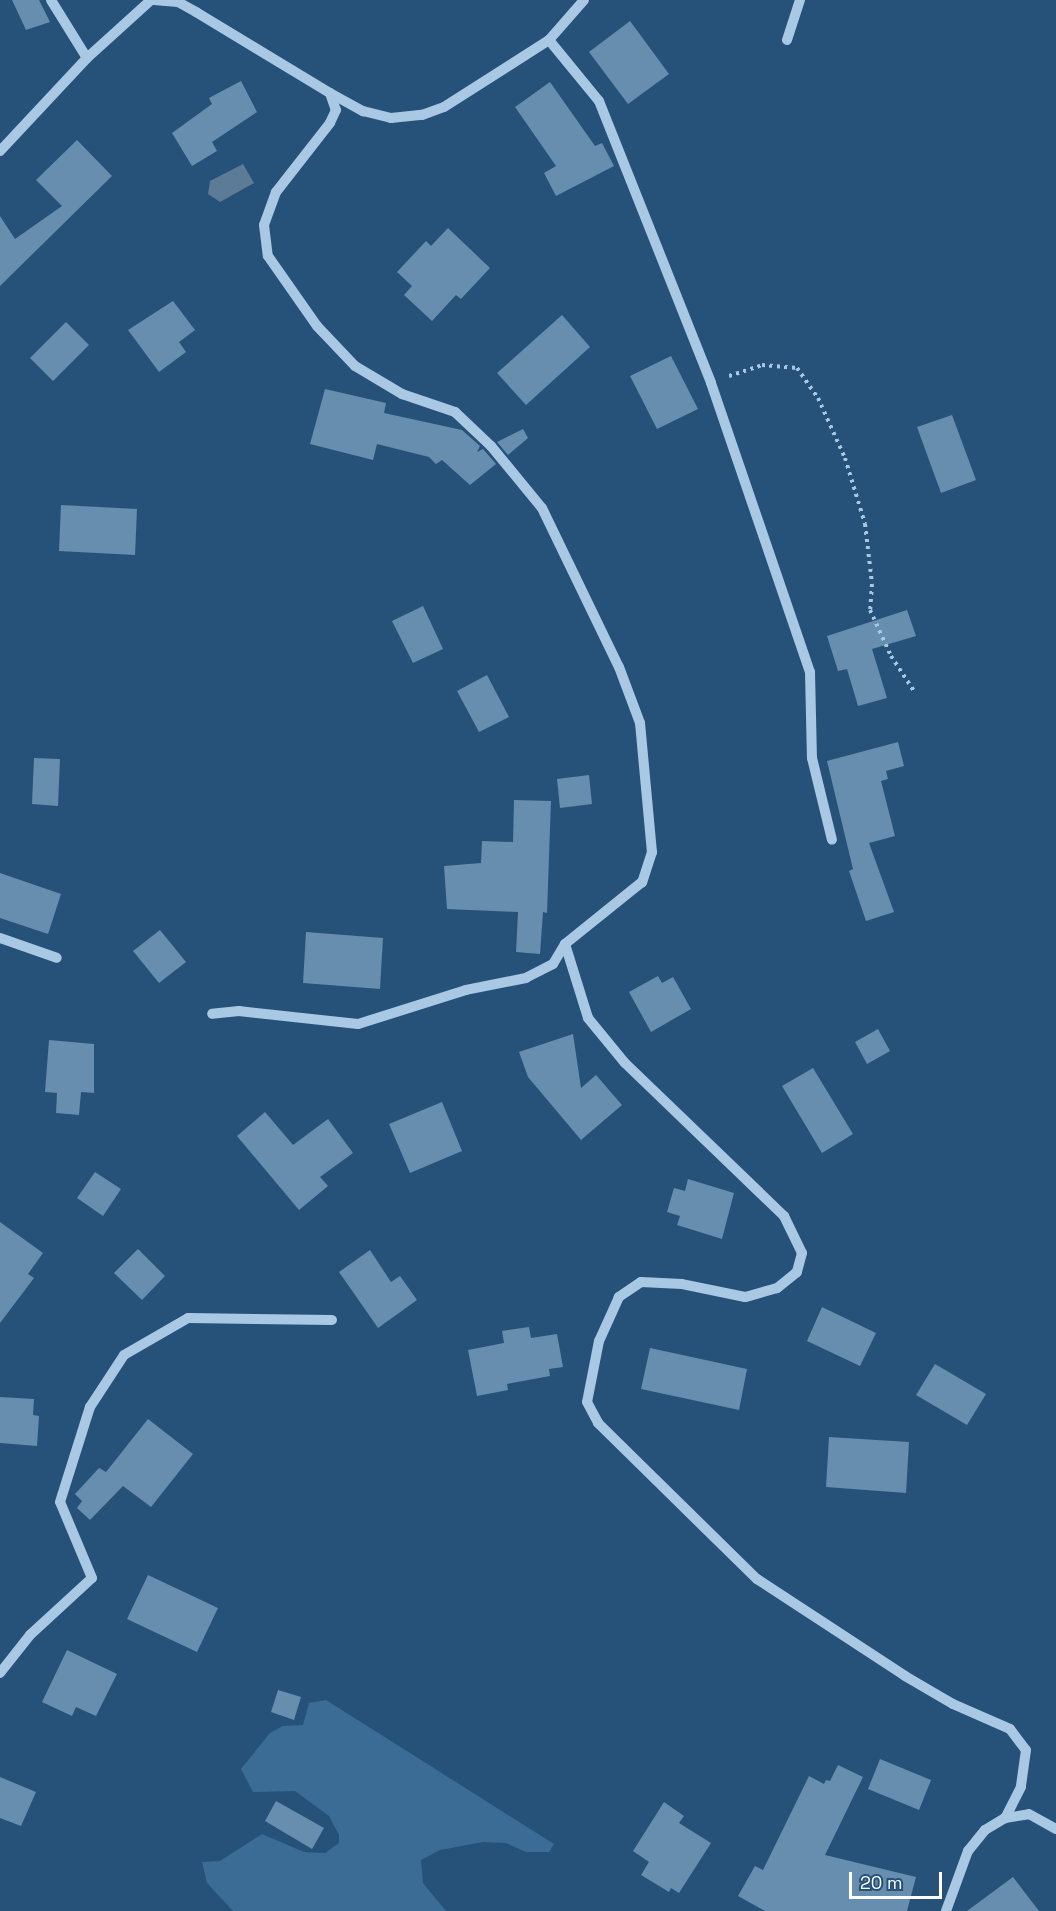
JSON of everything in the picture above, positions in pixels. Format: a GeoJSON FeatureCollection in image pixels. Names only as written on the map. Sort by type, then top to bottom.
{"type":"FeatureCollection","features":[{"type":"Feature","properties":{"kind":"street"},"geometry":{"type":"LineString","coordinates":[[51,0],[87,58]]}},
{"type":"Feature","properties":{"kind":"street"},"geometry":{"type":"LineString","coordinates":[[0,151],[87,58],[153,0],[178,3],[363,111],[391,118],[422,115],[454,101],[549,40],[584,0]]}},
{"type":"Feature","properties":{"kind":"street"},"geometry":{"type":"LineString","coordinates":[[787,39],[800,0]]}},
{"type":"Feature","properties":{"kind":"street"},"geometry":{"type":"LineString","coordinates":[[549,40],[599,101],[711,383],[810,672],[812,758],[832,840]]}},
{"type":"Feature","properties":{"kind":"street"},"geometry":{"type":"LineString","coordinates":[[212,1014],[239,1011],[358,1024],[466,990],[526,978],[553,964],[565,944],[642,882],[652,852],[640,723],[619,668],[542,508],[491,446],[455,412],[402,394],[355,366],[317,326],[268,256],[264,225],[276,192],[330,123],[336,110],[330,93]]}},
{"type":"Feature","properties":{"kind":"street"},"geometry":{"type":"LineString","coordinates":[[0,938],[57,958]]}},
{"type":"Feature","properties":{"kind":"street"},"geometry":{"type":"LineString","coordinates":[[565,944],[588,1018],[625,1063],[784,1216],[802,1253],[797,1272],[777,1288],[745,1297],[682,1284],[641,1282],[619,1297],[599,1341],[587,1402],[598,1423],[758,1580],[915,1682],[1010,1729],[1026,1750],[1020,1787],[1005,1818]]}},
{"type":"Feature","properties":{"kind":"street"},"geometry":{"type":"LineString","coordinates":[[0,1673],[30,1635],[92,1578],[60,1502],[90,1407],[124,1355],[188,1318],[332,1320]]}},
{"type":"Feature","properties":{"kind":"street"},"geometry":{"type":"LineString","coordinates":[[946,1911],[968,1851],[985,1830],[1005,1818],[1029,1814],[1056,1829]]}},
{"type":"Feature","properties":{"kind":"path"},"geometry":{"type":"LineString","coordinates":[[711,383],[762,365],[797,368],[818,399],[845,458],[865,524],[872,584],[870,610],[891,656],[914,692]]}},
{"type":"Feature","properties":{"kind":"shaded area"},"geometry":{"type":"Polygon","coordinates":[[[243,164],[254,183],[220,202],[208,194],[210,181],[243,164]]]}},
{"type":"Feature","properties":{"kind":"shaded area"},"geometry":{"type":"Polygon","coordinates":[[[326,1700],[554,1844],[549,1852],[526,1852],[506,1843],[483,1842],[440,1850],[421,1860],[423,1883],[446,1911],[233,1911],[207,1883],[202,1862],[220,1861],[262,1834],[304,1852],[325,1853],[339,1843],[339,1835],[329,1816],[295,1791],[253,1792],[241,1769],[270,1733],[283,1726],[303,1725],[309,1703],[326,1700]]]}},
{"type":"Feature","properties":{"kind":"building"},"geometry":{"type":"Polygon","coordinates":[[[12,0],[39,0],[50,22],[26,30],[12,0]]]}},
{"type":"Feature","properties":{"kind":"building"},"geometry":{"type":"Polygon","coordinates":[[[630,21],[669,74],[628,104],[589,52],[630,21]]]}},
{"type":"Feature","properties":{"kind":"building"},"geometry":{"type":"Polygon","coordinates":[[[241,81],[257,112],[212,142],[217,151],[192,166],[172,133],[212,104],[209,98],[241,81]]]}},
{"type":"Feature","properties":{"kind":"building"},"geometry":{"type":"Polygon","coordinates":[[[550,82],[595,146],[602,143],[614,166],[556,196],[544,173],[556,166],[515,107],[550,82]]]}},
{"type":"Feature","properties":{"kind":"building"},"geometry":{"type":"Polygon","coordinates":[[[77,140],[112,176],[0,286],[0,216],[15,239],[62,206],[36,180],[77,140]]]}},
{"type":"Feature","properties":{"kind":"building"},"geometry":{"type":"Polygon","coordinates":[[[448,228],[490,268],[461,299],[456,295],[432,321],[404,295],[412,286],[397,272],[426,241],[431,246],[448,228]]]}},
{"type":"Feature","properties":{"kind":"building"},"geometry":{"type":"Polygon","coordinates":[[[173,301],[195,330],[179,342],[186,352],[159,372],[128,330],[173,301]]]}},
{"type":"Feature","properties":{"kind":"building"},"geometry":{"type":"Polygon","coordinates":[[[562,315],[590,347],[526,405],[497,373],[562,315]]]}},
{"type":"Feature","properties":{"kind":"building"},"geometry":{"type":"Polygon","coordinates":[[[66,322],[89,345],[53,381],[30,358],[66,322]]]}},
{"type":"Feature","properties":{"kind":"building"},"geometry":{"type":"Polygon","coordinates":[[[671,356],[698,409],[657,429],[630,376],[671,356]]]}},
{"type":"Feature","properties":{"kind":"building"},"geometry":{"type":"Polygon","coordinates":[[[325,389],[386,403],[384,413],[462,430],[480,446],[477,452],[483,449],[496,464],[470,485],[442,460],[436,464],[429,457],[377,444],[373,460],[310,444],[325,389]]]}},
{"type":"Feature","properties":{"kind":"building"},"geometry":{"type":"Polygon","coordinates":[[[952,415],[976,480],[941,493],[917,427],[952,415]]]}},
{"type":"Feature","properties":{"kind":"building"},"geometry":{"type":"Polygon","coordinates":[[[523,429],[528,438],[508,455],[497,442],[523,429]]]}},
{"type":"Feature","properties":{"kind":"building"},"geometry":{"type":"Polygon","coordinates":[[[61,505],[137,509],[135,555],[59,551],[61,505]]]}},
{"type":"Feature","properties":{"kind":"building"},"geometry":{"type":"Polygon","coordinates":[[[423,606],[443,649],[413,663],[392,621],[423,606]]]}},
{"type":"Feature","properties":{"kind":"building"},"geometry":{"type":"Polygon","coordinates":[[[907,610],[916,636],[872,649],[887,698],[858,706],[847,669],[838,671],[827,636],[907,610]]]}},
{"type":"Feature","properties":{"kind":"building"},"geometry":{"type":"Polygon","coordinates":[[[487,675],[509,717],[479,732],[457,691],[487,675]]]}},
{"type":"Feature","properties":{"kind":"building"},"geometry":{"type":"Polygon","coordinates":[[[898,742],[904,766],[886,771],[888,779],[881,781],[895,836],[869,843],[894,912],[866,921],[849,871],[853,869],[827,761],[898,742]]]}},
{"type":"Feature","properties":{"kind":"building"},"geometry":{"type":"Polygon","coordinates":[[[34,758],[60,759],[58,806],[32,804],[34,758]]]}},
{"type":"Feature","properties":{"kind":"building"},"geometry":{"type":"Polygon","coordinates":[[[589,775],[592,804],[560,808],[557,779],[589,775]]]}},
{"type":"Feature","properties":{"kind":"building"},"geometry":{"type":"Polygon","coordinates":[[[514,800],[551,801],[547,913],[543,912],[540,954],[516,952],[518,912],[447,909],[444,866],[481,863],[482,841],[513,842],[514,800]]]}},
{"type":"Feature","properties":{"kind":"building"},"geometry":{"type":"Polygon","coordinates":[[[0,873],[61,894],[48,934],[0,918],[0,873]]]}},
{"type":"Feature","properties":{"kind":"building"},"geometry":{"type":"Polygon","coordinates":[[[160,930],[186,962],[159,983],[133,951],[160,930]]]}},
{"type":"Feature","properties":{"kind":"building"},"geometry":{"type":"Polygon","coordinates":[[[306,932],[383,938],[380,989],[303,983],[306,932]]]}},
{"type":"Feature","properties":{"kind":"building"},"geometry":{"type":"Polygon","coordinates":[[[658,976],[662,983],[673,977],[691,1009],[651,1032],[629,992],[658,976]]]}},
{"type":"Feature","properties":{"kind":"building"},"geometry":{"type":"Polygon","coordinates":[[[878,1029],[890,1051],[867,1064],[855,1042],[878,1029]]]}},
{"type":"Feature","properties":{"kind":"building"},"geometry":{"type":"Polygon","coordinates":[[[573,1034],[581,1088],[596,1075],[622,1105],[581,1140],[528,1077],[519,1052],[573,1034]]]}},
{"type":"Feature","properties":{"kind":"building"},"geometry":{"type":"Polygon","coordinates":[[[49,1040],[94,1044],[94,1093],[81,1092],[79,1115],[56,1113],[57,1093],[45,1092],[49,1040]]]}},
{"type":"Feature","properties":{"kind":"building"},"geometry":{"type":"Polygon","coordinates":[[[813,1068],[853,1134],[822,1153],[782,1086],[813,1068]]]}},
{"type":"Feature","properties":{"kind":"building"},"geometry":{"type":"Polygon","coordinates":[[[442,1102],[462,1151],[410,1173],[389,1124],[442,1102]]]}},
{"type":"Feature","properties":{"kind":"building"},"geometry":{"type":"Polygon","coordinates":[[[265,1112],[293,1145],[328,1119],[353,1153],[320,1177],[328,1186],[299,1210],[237,1136],[265,1112]]]}},
{"type":"Feature","properties":{"kind":"building"},"geometry":{"type":"Polygon","coordinates":[[[95,1172],[121,1189],[103,1216],[77,1198],[95,1172]]]}},
{"type":"Feature","properties":{"kind":"building"},"geometry":{"type":"Polygon","coordinates":[[[688,1179],[734,1193],[722,1239],[677,1225],[680,1216],[667,1212],[674,1188],[685,1191],[688,1179]]]}},
{"type":"Feature","properties":{"kind":"building"},"geometry":{"type":"Polygon","coordinates":[[[0,1222],[43,1253],[28,1274],[34,1278],[0,1323],[0,1222]]]}},
{"type":"Feature","properties":{"kind":"building"},"geometry":{"type":"Polygon","coordinates":[[[138,1249],[165,1276],[142,1300],[114,1273],[138,1249]]]}},
{"type":"Feature","properties":{"kind":"building"},"geometry":{"type":"Polygon","coordinates":[[[370,1250],[391,1282],[400,1276],[417,1300],[378,1328],[339,1272],[370,1250]]]}},
{"type":"Feature","properties":{"kind":"building"},"geometry":{"type":"Polygon","coordinates":[[[822,1307],[876,1333],[860,1366],[807,1341],[822,1307]]]}},
{"type":"Feature","properties":{"kind":"building"},"geometry":{"type":"Polygon","coordinates":[[[529,1327],[531,1338],[557,1334],[563,1367],[549,1369],[550,1376],[507,1384],[508,1390],[477,1396],[468,1350],[504,1343],[502,1331],[529,1327]]]}},
{"type":"Feature","properties":{"kind":"building"},"geometry":{"type":"Polygon","coordinates":[[[650,1348],[747,1369],[739,1410],[641,1389],[650,1348]]]}},
{"type":"Feature","properties":{"kind":"building"},"geometry":{"type":"Polygon","coordinates":[[[935,1364],[986,1394],[967,1425],[916,1395],[935,1364]]]}},
{"type":"Feature","properties":{"kind":"building"},"geometry":{"type":"Polygon","coordinates":[[[0,1397],[34,1399],[33,1415],[39,1416],[37,1446],[0,1443],[0,1397]]]}},
{"type":"Feature","properties":{"kind":"building"},"geometry":{"type":"Polygon","coordinates":[[[148,1419],[193,1454],[151,1507],[123,1486],[90,1520],[77,1508],[82,1501],[75,1494],[99,1468],[106,1472],[148,1419]]]}},
{"type":"Feature","properties":{"kind":"building"},"geometry":{"type":"Polygon","coordinates":[[[829,1437],[909,1442],[906,1493],[826,1487],[829,1437]]]}},
{"type":"Feature","properties":{"kind":"building"},"geometry":{"type":"Polygon","coordinates":[[[148,1575],[218,1608],[197,1652],[127,1619],[148,1575]]]}},
{"type":"Feature","properties":{"kind":"building"},"geometry":{"type":"Polygon","coordinates":[[[67,1650],[117,1674],[96,1716],[76,1707],[72,1716],[42,1702],[67,1650]]]}},
{"type":"Feature","properties":{"kind":"building"},"geometry":{"type":"Polygon","coordinates":[[[278,1690],[301,1697],[294,1720],[271,1712],[278,1690]]]}},
{"type":"Feature","properties":{"kind":"building"},"geometry":{"type":"Polygon","coordinates":[[[880,1759],[931,1780],[919,1810],[868,1789],[880,1759]]]}},
{"type":"Feature","properties":{"kind":"building"},"geometry":{"type":"Polygon","coordinates":[[[838,1765],[863,1777],[825,1855],[916,1877],[907,1911],[765,1911],[738,1896],[755,1866],[763,1870],[809,1776],[824,1784],[826,1780],[830,1781],[838,1765]]]}},
{"type":"Feature","properties":{"kind":"building"},"geometry":{"type":"Polygon","coordinates":[[[0,1777],[36,1792],[21,1826],[0,1818],[0,1777]]]}},
{"type":"Feature","properties":{"kind":"building"},"geometry":{"type":"Polygon","coordinates":[[[276,1801],[324,1828],[312,1849],[265,1821],[276,1801]]]}},
{"type":"Feature","properties":{"kind":"building"},"geometry":{"type":"Polygon","coordinates":[[[664,1802],[684,1816],[679,1823],[711,1843],[679,1893],[671,1888],[669,1892],[641,1875],[649,1862],[633,1851],[664,1802]]]}},
{"type":"Feature","properties":{"kind":"building"},"geometry":{"type":"Polygon","coordinates":[[[1013,1877],[1039,1911],[967,1911],[1013,1877]]]}}]}
